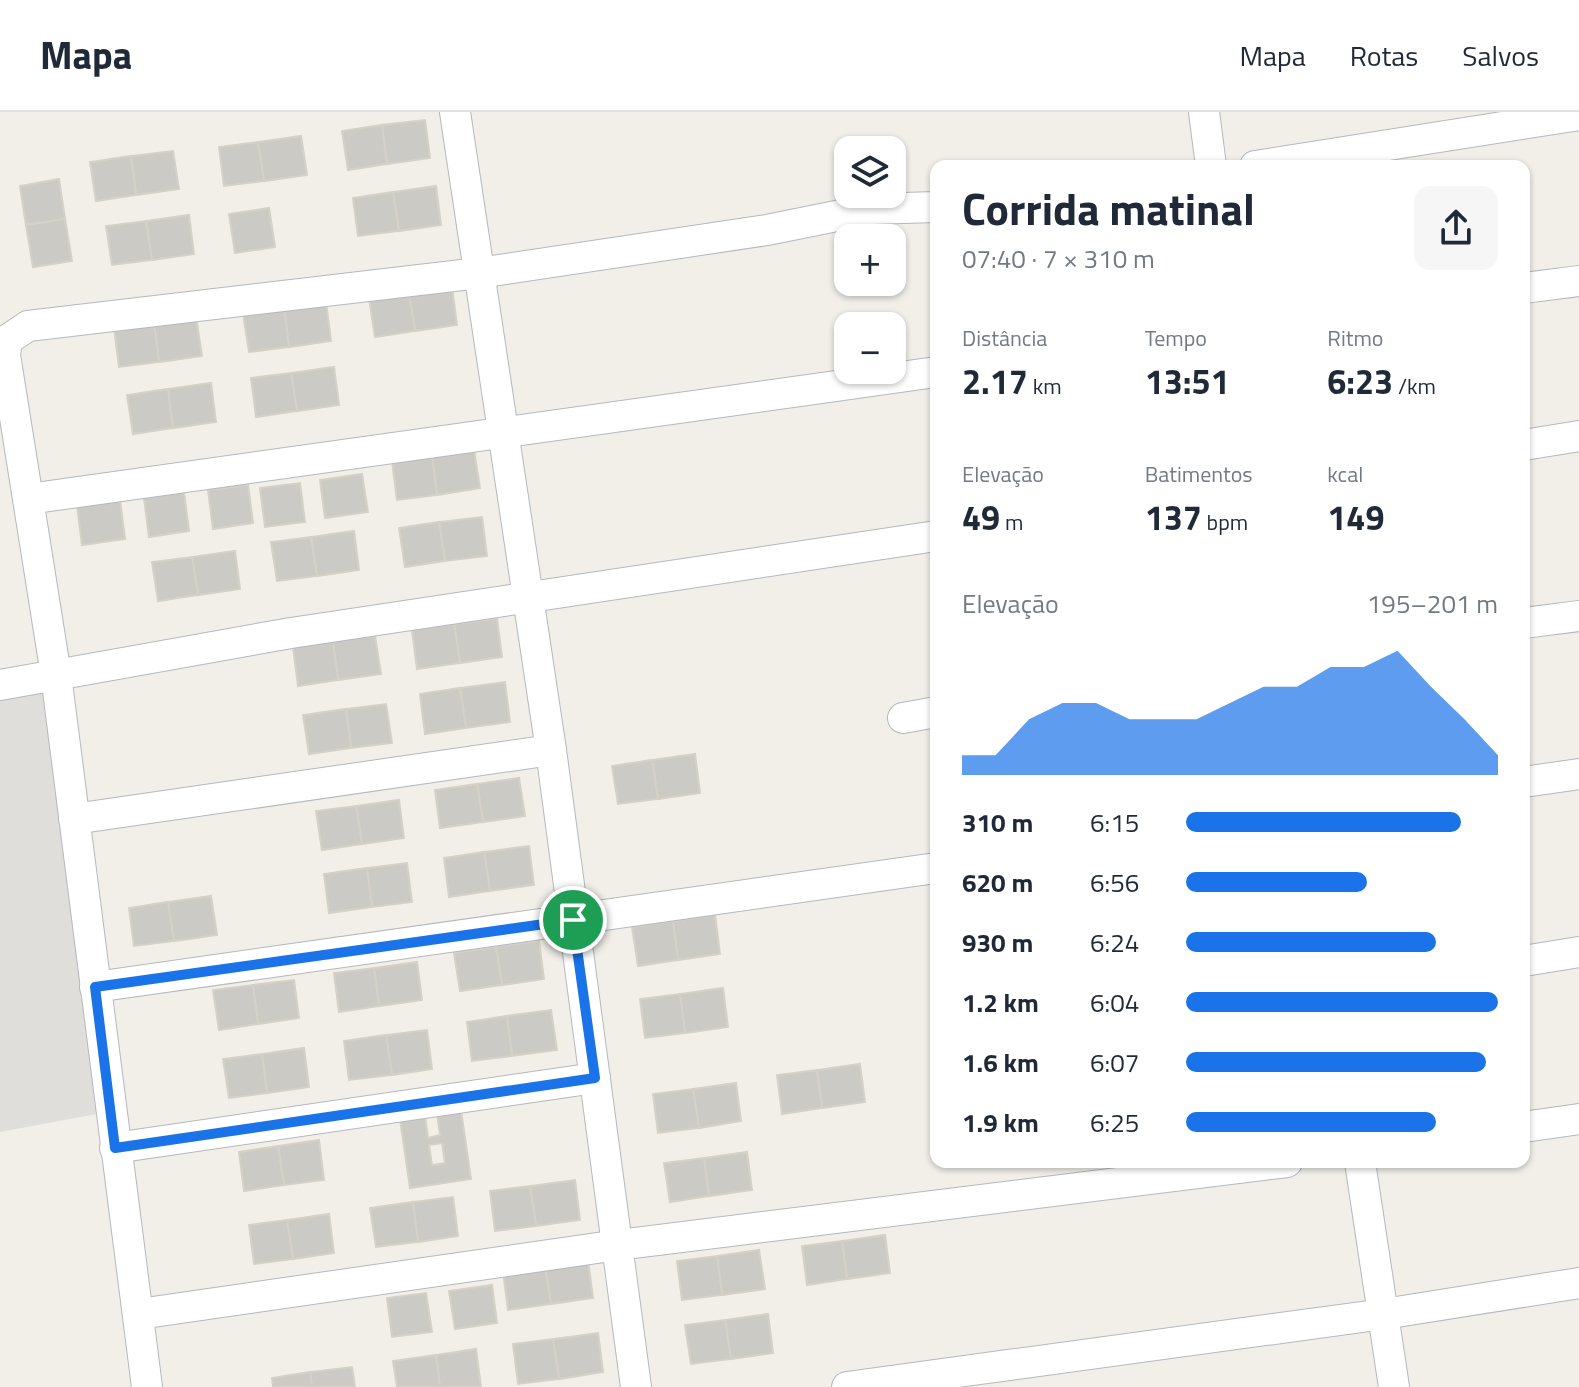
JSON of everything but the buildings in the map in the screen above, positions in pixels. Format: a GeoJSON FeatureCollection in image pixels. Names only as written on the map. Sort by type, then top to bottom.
{"type":"FeatureCollection","features":[{"type":"Feature","properties":{"kind":"street"},"geometry":{"type":"LineString","coordinates":[[455,112],[551,750],[636,1387]]}},
{"type":"Feature","properties":{"kind":"street"},"geometry":{"type":"LineString","coordinates":[[1204,112],[1210,160]]}},
{"type":"Feature","properties":{"kind":"street"},"geometry":{"type":"LineString","coordinates":[[1293,160],[1579,115]]}},
{"type":"Feature","properties":{"kind":"street"},"geometry":{"type":"LineString","coordinates":[[147,1387],[56,675],[5,355],[7,340],[28,326],[479,273],[767,230],[871,209],[930,207]]}},
{"type":"Feature","properties":{"kind":"street"},"geometry":{"type":"LineString","coordinates":[[1530,287],[1579,281]]}},
{"type":"Feature","properties":{"kind":"street"},"geometry":{"type":"LineString","coordinates":[[28,499],[930,373]]}},
{"type":"Feature","properties":{"kind":"street"},"geometry":{"type":"LineString","coordinates":[[1530,444],[1579,436]]}},
{"type":"Feature","properties":{"kind":"street"},"geometry":{"type":"LineString","coordinates":[[0,685],[291,633],[930,537]]}},
{"type":"Feature","properties":{"kind":"street"},"geometry":{"type":"LineString","coordinates":[[1530,622],[1579,616]]}},
{"type":"Feature","properties":{"kind":"street"},"geometry":{"type":"LineString","coordinates":[[903,718],[930,713]]}},
{"type":"Feature","properties":{"kind":"street"},"geometry":{"type":"LineString","coordinates":[[74,819],[551,750]]}},
{"type":"Feature","properties":{"kind":"street"},"geometry":{"type":"LineString","coordinates":[[1530,781],[1579,774]]}},
{"type":"Feature","properties":{"kind":"street"},"geometry":{"type":"LineString","coordinates":[[95,987],[930,869]]}},
{"type":"Feature","properties":{"kind":"street"},"geometry":{"type":"LineString","coordinates":[[1530,960],[1579,952]]}},
{"type":"Feature","properties":{"kind":"street"},"geometry":{"type":"LineString","coordinates":[[115,1148],[595,1078]]}},
{"type":"Feature","properties":{"kind":"street"},"geometry":{"type":"LineString","coordinates":[[1530,1126],[1579,1119]]}},
{"type":"Feature","properties":{"kind":"street"},"geometry":{"type":"LineString","coordinates":[[139,1314],[618,1245],[1239,1168]]}},
{"type":"Feature","properties":{"kind":"street"},"geometry":{"type":"LineString","coordinates":[[1361,1168],[1394,1387]]}},
{"type":"Feature","properties":{"kind":"street"},"geometry":{"type":"LineString","coordinates":[[847,1387],[1384,1314],[1579,1283]]}},
{"type":"Feature","properties":{"kind":"shaded area"},"geometry":{"type":"Polygon","coordinates":[[[41,684],[102,1113],[0,1132],[0,691],[41,684]]]}},
{"type":"Feature","properties":{"kind":"route"},"geometry":{"type":"LineString","coordinates":[[573,920],[595,1078],[115,1148],[95,987],[573,920]]}}]}
